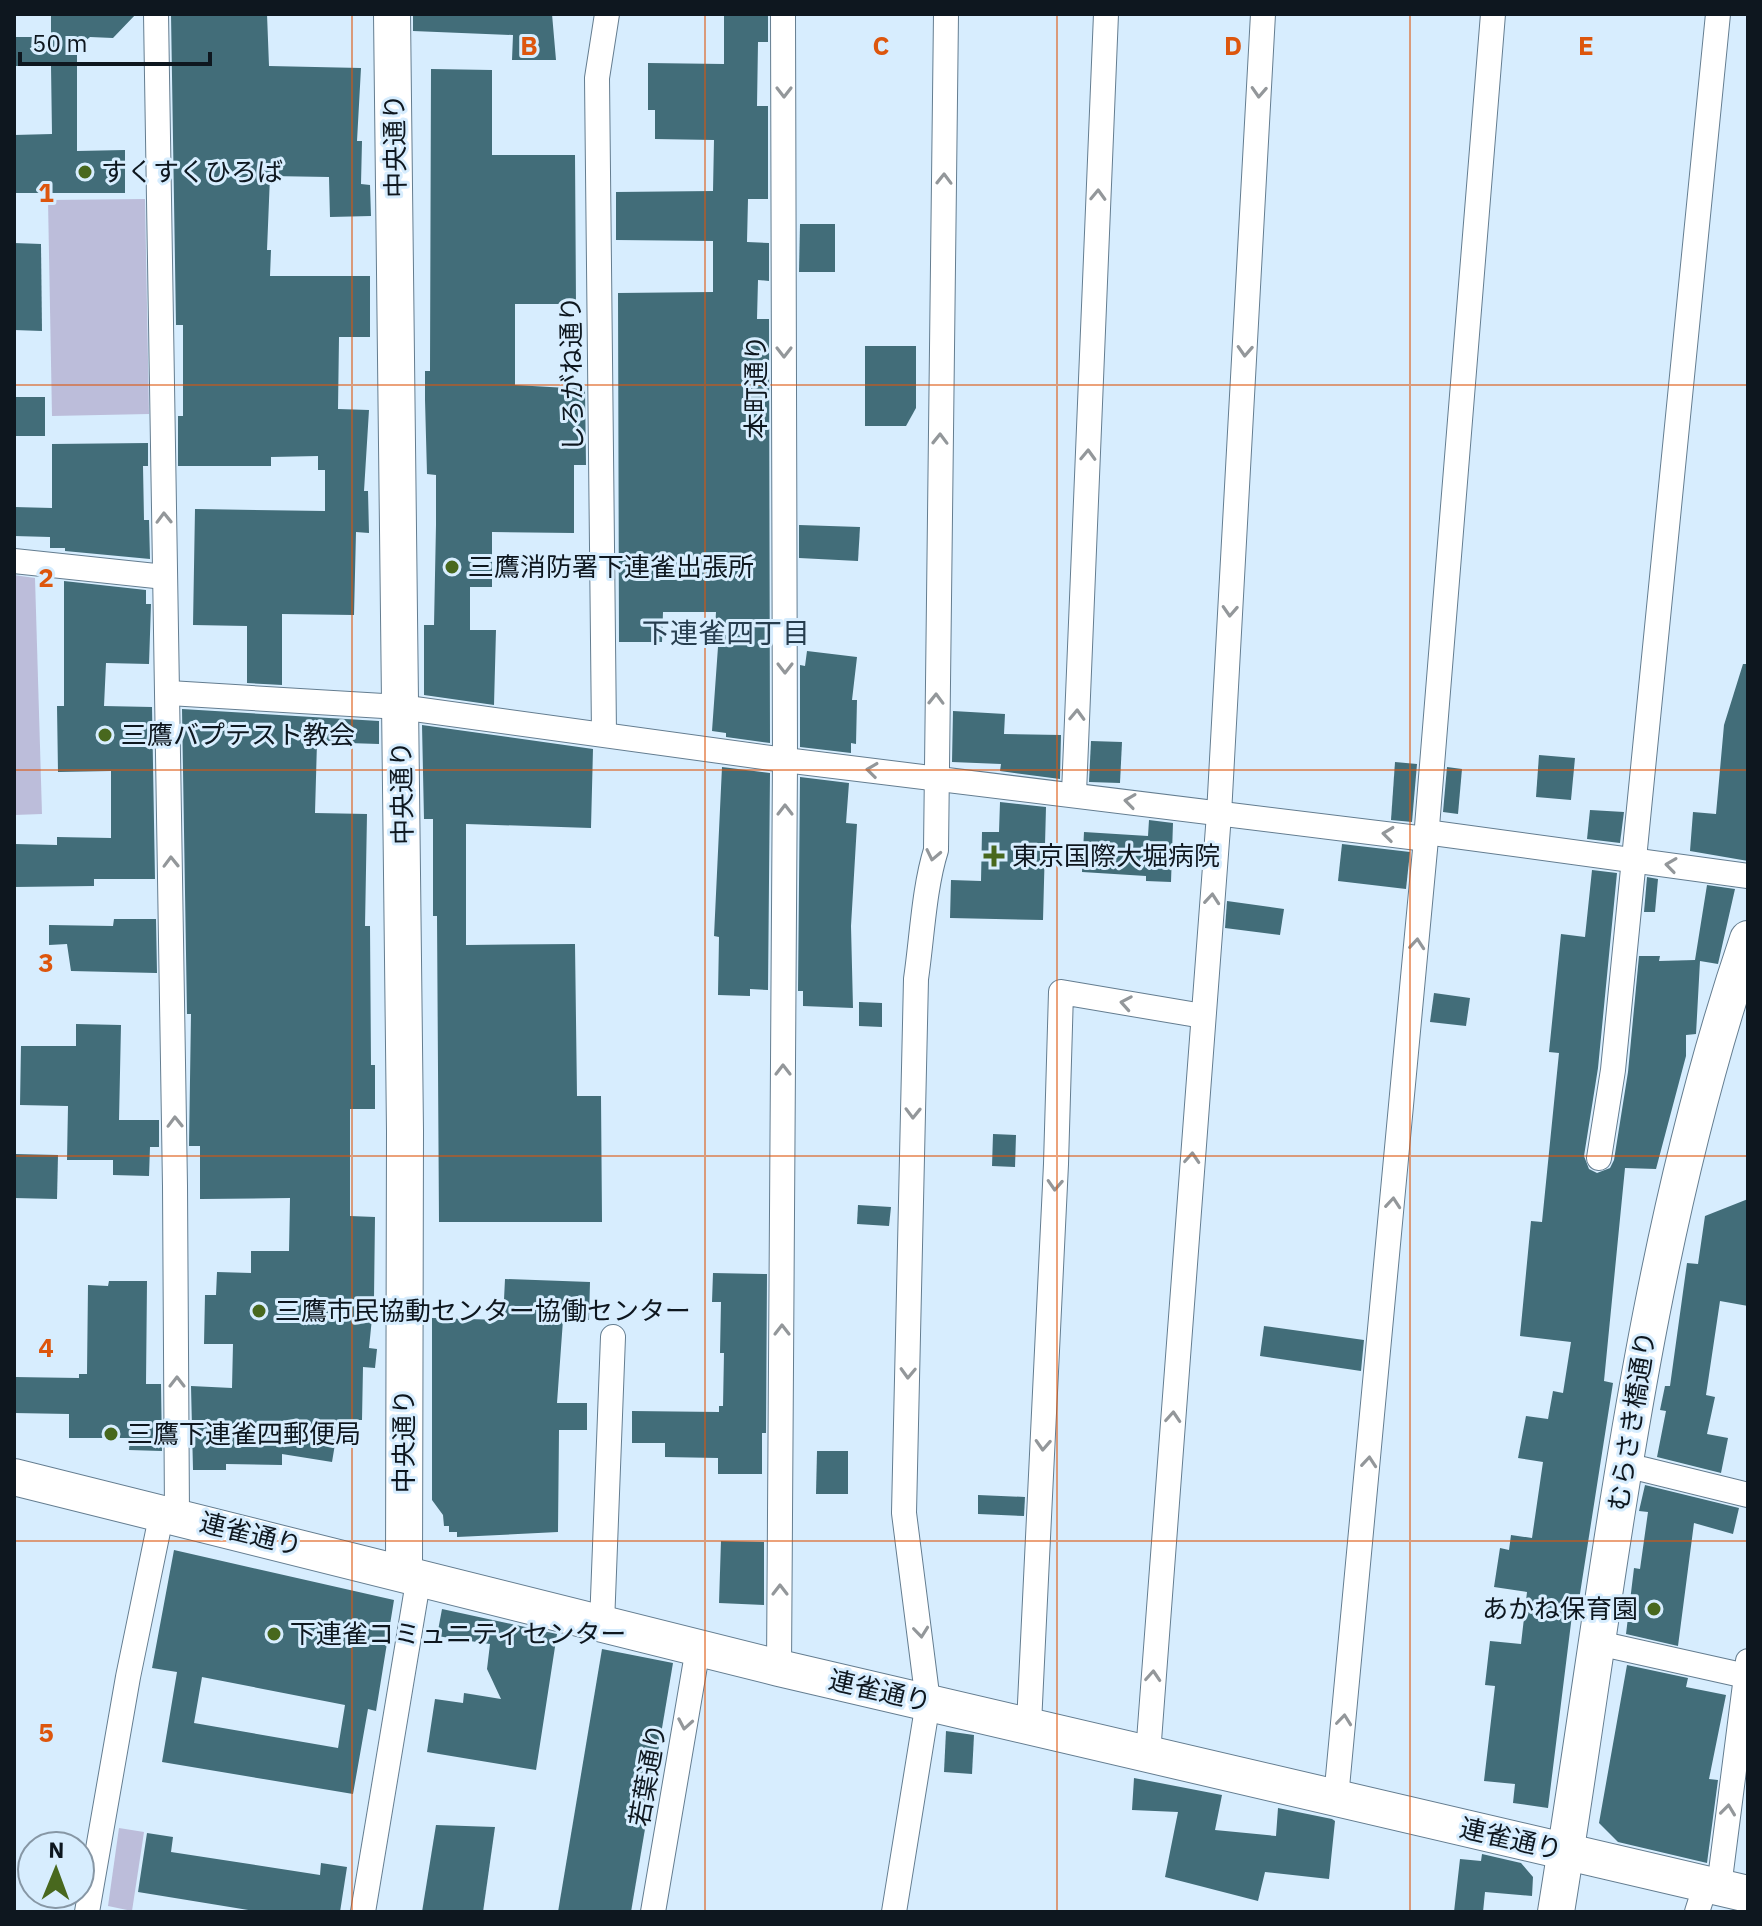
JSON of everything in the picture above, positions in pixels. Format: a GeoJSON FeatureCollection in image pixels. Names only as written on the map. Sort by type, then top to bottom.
{"type":"FeatureCollection","features":[{"type":"Feature","properties":{"kind":"street"},"geometry":{"type":"LineString","coordinates":[[87,1912],[128,1677],[169,1514],[169,693],[156,14]]}},
{"type":"Feature","properties":{"kind":"street","name":"中央通り"},"geometry":{"type":"LineString","coordinates":[[392,14],[397,220],[411,1574]]}},
{"type":"Feature","properties":{"kind":"street","name":"しろがね通り"},"geometry":{"type":"LineString","coordinates":[[604,734],[597,78],[607,14]]}},
{"type":"Feature","properties":{"kind":"street","name":"本町通り"},"geometry":{"type":"LineString","coordinates":[[779,1668],[785,760],[783,14]]}},
{"type":"Feature","properties":{"kind":"street"},"geometry":{"type":"LineString","coordinates":[[894,1912],[928,1702],[904,1513],[916,979],[927,909],[928,875],[936,850],[946,14]]}},
{"type":"Feature","properties":{"kind":"street"},"geometry":{"type":"LineString","coordinates":[[1074,793],[1106,14]]}},
{"type":"Feature","properties":{"kind":"street"},"geometry":{"type":"LineString","coordinates":[[1148,1754],[1219,814],[1263,14]]}},
{"type":"Feature","properties":{"kind":"street"},"geometry":{"type":"LineString","coordinates":[[1336,1798],[1426,839],[1493,14]]}},
{"type":"Feature","properties":{"kind":"street"},"geometry":{"type":"LineString","coordinates":[[1599,1158],[1613,1070],[1718,14]]}},
{"type":"Feature","properties":{"kind":"street"},"geometry":{"type":"LineString","coordinates":[[14,561],[165,577]]}},
{"type":"Feature","properties":{"kind":"street"},"geometry":{"type":"LineString","coordinates":[[169,693],[400,707],[785,760],[1074,793],[1426,839],[1433,833],[1748,876]]}},
{"type":"Feature","properties":{"kind":"street","name":"むらさき橋通り"},"geometry":{"type":"LineString","coordinates":[[1556,1912],[1659,1264],[1694,1112],[1748,939]]}},
{"type":"Feature","properties":{"kind":"street"},"geometry":{"type":"LineString","coordinates":[[1029,1724],[1056,1164],[1061,992],[1203,1016]]}},
{"type":"Feature","properties":{"kind":"street"},"geometry":{"type":"LineString","coordinates":[[602,1624],[613,1337]]}},
{"type":"Feature","properties":{"kind":"street"},"geometry":{"type":"LineString","coordinates":[[1642,1469],[1748,1495]]}},
{"type":"Feature","properties":{"kind":"street","name":"連雀通り"},"geometry":{"type":"LineString","coordinates":[[14,1477],[779,1668],[1567,1852],[1717,1894]]}},
{"type":"Feature","properties":{"kind":"street"},"geometry":{"type":"LineString","coordinates":[[363,1912],[411,1574]]}},
{"type":"Feature","properties":{"kind":"street"},"geometry":{"type":"LineString","coordinates":[[1598,1643],[1747,1668],[1717,1894]]}},
{"type":"Feature","properties":{"kind":"street","name":"若葉通り"},"geometry":{"type":"LineString","coordinates":[[653,1912],[698,1648]]}},
{"type":"Feature","properties":{"kind":"shaded area"},"geometry":{"type":"Polygon","coordinates":[[[145,199],[149,414],[52,416],[48,200],[145,199]]]}},
{"type":"Feature","properties":{"kind":"shaded area"},"geometry":{"type":"Polygon","coordinates":[[[14,575],[35,578],[42,814],[14,815],[14,575]]]}},
{"type":"Feature","properties":{"kind":"shaded area"},"geometry":{"type":"Polygon","coordinates":[[[119,1828],[144,1832],[132,1911],[108,1906],[119,1828]]]}},
{"type":"Feature","properties":{"kind":"building"},"geometry":{"type":"Polygon","coordinates":[[[51,14],[136,14],[113,38],[90,37],[77,48],[77,151],[125,150],[125,193],[14,193],[14,135],[52,134],[51,66],[14,66],[14,37],[51,37],[51,14]]]}},
{"type":"Feature","properties":{"kind":"building"},"geometry":{"type":"Polygon","coordinates":[[[171,14],[267,14],[269,66],[361,68],[357,141],[362,141],[361,184],[370,185],[371,216],[330,217],[329,177],[270,176],[267,250],[271,250],[270,276],[370,276],[370,337],[339,337],[338,409],[369,410],[364,491],[368,491],[369,533],[356,532],[354,615],[282,614],[282,685],[247,683],[247,626],[193,625],[195,509],[325,511],[325,470],[318,470],[318,456],[271,457],[271,466],[178,466],[178,416],[183,416],[183,325],[176,325],[171,14]]]}},
{"type":"Feature","properties":{"kind":"building"},"geometry":{"type":"Polygon","coordinates":[[[413,14],[552,14],[556,60],[512,60],[513,35],[413,31],[413,14]]]}},
{"type":"Feature","properties":{"kind":"building"},"geometry":{"type":"Polygon","coordinates":[[[724,14],[768,14],[768,42],[758,42],[757,106],[768,106],[768,199],[748,199],[747,242],[769,243],[769,281],[758,280],[757,319],[769,319],[770,743],[726,737],[726,733],[712,731],[718,647],[714,647],[716,612],[663,612],[662,642],[619,642],[618,293],[713,292],[713,241],[616,240],[616,192],[713,191],[714,140],[655,139],[655,110],[648,110],[648,63],[724,64],[724,14]]]}},
{"type":"Feature","properties":{"kind":"building"},"geometry":{"type":"Polygon","coordinates":[[[431,69],[492,70],[492,155],[575,155],[576,304],[515,304],[515,385],[585,389],[586,465],[574,465],[574,533],[492,532],[492,587],[470,587],[470,630],[496,630],[494,705],[424,695],[424,625],[434,625],[436,525],[436,475],[427,474],[425,400],[425,371],[430,371],[431,69]]]}},
{"type":"Feature","properties":{"kind":"building"},"geometry":{"type":"Polygon","coordinates":[[[800,224],[835,224],[835,272],[799,272],[800,224]]]}},
{"type":"Feature","properties":{"kind":"building"},"geometry":{"type":"Polygon","coordinates":[[[14,243],[41,244],[42,331],[14,330],[14,243]]]}},
{"type":"Feature","properties":{"kind":"building"},"geometry":{"type":"Polygon","coordinates":[[[865,346],[916,346],[916,408],[906,426],[865,426],[865,346]]]}},
{"type":"Feature","properties":{"kind":"building"},"geometry":{"type":"Polygon","coordinates":[[[14,397],[45,397],[45,436],[14,436],[14,397]]]}},
{"type":"Feature","properties":{"kind":"building"},"geometry":{"type":"Polygon","coordinates":[[[148,443],[148,466],[143,466],[144,520],[149,520],[150,559],[65,551],[65,548],[50,548],[50,537],[14,536],[14,507],[52,508],[52,444],[148,443]]]}},
{"type":"Feature","properties":{"kind":"building"},"geometry":{"type":"Polygon","coordinates":[[[799,525],[860,527],[858,561],[799,558],[799,525]]]}},
{"type":"Feature","properties":{"kind":"building"},"geometry":{"type":"Polygon","coordinates":[[[64,581],[146,590],[146,604],[151,604],[149,664],[106,663],[104,706],[152,707],[155,879],[94,879],[94,886],[14,887],[14,844],[57,845],[57,837],[111,838],[111,771],[58,772],[57,706],[64,706],[64,581]]]}},
{"type":"Feature","properties":{"kind":"building"},"geometry":{"type":"Polygon","coordinates":[[[807,651],[857,657],[852,700],[857,700],[856,744],[851,743],[851,753],[800,747],[800,665],[805,666],[807,651]]]}},
{"type":"Feature","properties":{"kind":"building"},"geometry":{"type":"Polygon","coordinates":[[[1743,664],[1748,664],[1748,861],[1690,851],[1693,812],[1716,814],[1724,725],[1743,664]]]}},
{"type":"Feature","properties":{"kind":"building"},"geometry":{"type":"Polygon","coordinates":[[[182,709],[379,721],[379,744],[317,742],[315,813],[367,814],[365,926],[370,926],[371,1065],[375,1065],[375,1109],[350,1109],[350,1216],[375,1217],[374,1298],[369,1348],[377,1349],[375,1368],[363,1367],[362,1420],[339,1420],[332,1462],[282,1454],[282,1465],[226,1464],[226,1470],[193,1470],[191,1386],[232,1388],[233,1344],[204,1344],[205,1295],[216,1295],[217,1272],[251,1273],[251,1251],[289,1251],[290,1198],[200,1199],[200,1146],[189,1146],[191,1014],[187,1014],[182,709]]]}},
{"type":"Feature","properties":{"kind":"building"},"geometry":{"type":"Polygon","coordinates":[[[953,711],[1005,714],[1004,734],[1061,735],[1060,779],[1000,771],[1001,764],[952,762],[953,711]]]}},
{"type":"Feature","properties":{"kind":"building"},"geometry":{"type":"Polygon","coordinates":[[[422,725],[593,749],[591,828],[466,824],[466,945],[575,944],[577,1096],[601,1096],[602,1222],[439,1222],[437,916],[433,916],[433,819],[424,819],[422,725]]]}},
{"type":"Feature","properties":{"kind":"building"},"geometry":{"type":"Polygon","coordinates":[[[1091,741],[1122,742],[1120,783],[1089,782],[1091,741]]]}},
{"type":"Feature","properties":{"kind":"building"},"geometry":{"type":"Polygon","coordinates":[[[1539,755],[1575,758],[1571,800],[1536,797],[1539,755]]]}},
{"type":"Feature","properties":{"kind":"building"},"geometry":{"type":"Polygon","coordinates":[[[1395,762],[1417,764],[1412,822],[1391,820],[1395,762]]]}},
{"type":"Feature","properties":{"kind":"building"},"geometry":{"type":"Polygon","coordinates":[[[722,767],[770,773],[768,990],[750,989],[750,996],[718,995],[719,937],[714,936],[722,767]]]}},
{"type":"Feature","properties":{"kind":"building"},"geometry":{"type":"Polygon","coordinates":[[[1447,767],[1462,769],[1458,814],[1443,812],[1447,767]]]}},
{"type":"Feature","properties":{"kind":"building"},"geometry":{"type":"Polygon","coordinates":[[[800,777],[849,783],[846,823],[857,824],[851,926],[853,1008],[803,1006],[803,991],[798,991],[800,777]]]}},
{"type":"Feature","properties":{"kind":"building"},"geometry":{"type":"Polygon","coordinates":[[[1000,802],[1046,807],[1043,920],[950,918],[951,880],[981,881],[982,832],[999,832],[1000,802]]]}},
{"type":"Feature","properties":{"kind":"building"},"geometry":{"type":"Polygon","coordinates":[[[1590,810],[1624,812],[1620,843],[1587,839],[1590,810]]]}},
{"type":"Feature","properties":{"kind":"building"},"geometry":{"type":"Polygon","coordinates":[[[1149,820],[1173,823],[1171,882],[1146,881],[1146,876],[1082,872],[1084,832],[1148,836],[1149,820]]]}},
{"type":"Feature","properties":{"kind":"building"},"geometry":{"type":"Polygon","coordinates":[[[1342,844],[1410,852],[1406,889],[1338,881],[1342,844]]]}},
{"type":"Feature","properties":{"kind":"building"},"geometry":{"type":"Polygon","coordinates":[[[1592,870],[1617,873],[1598,1068],[1584,1156],[1589,1169],[1597,1173],[1610,1168],[1614,1160],[1628,1072],[1639,956],[1660,956],[1659,961],[1695,960],[1707,885],[1735,889],[1718,964],[1700,961],[1696,1034],[1686,1035],[1686,1056],[1656,1169],[1625,1168],[1604,1381],[1613,1383],[1579,1600],[1574,1599],[1548,1808],[1513,1803],[1515,1784],[1484,1781],[1495,1686],[1485,1685],[1490,1641],[1521,1644],[1527,1592],[1494,1587],[1500,1548],[1509,1550],[1511,1535],[1532,1538],[1543,1462],[1518,1458],[1526,1416],[1548,1419],[1553,1391],[1563,1393],[1571,1342],[1520,1336],[1531,1221],[1542,1222],[1559,1053],[1549,1052],[1561,934],[1585,937],[1592,870]]]}},
{"type":"Feature","properties":{"kind":"building"},"geometry":{"type":"Polygon","coordinates":[[[1647,877],[1658,879],[1655,912],[1644,912],[1647,877]]]}},
{"type":"Feature","properties":{"kind":"building"},"geometry":{"type":"Polygon","coordinates":[[[1227,901],[1284,909],[1280,935],[1225,928],[1227,901]]]}},
{"type":"Feature","properties":{"kind":"building"},"geometry":{"type":"Polygon","coordinates":[[[114,919],[156,919],[157,973],[71,971],[67,944],[49,945],[49,925],[113,926],[114,919]]]}},
{"type":"Feature","properties":{"kind":"building"},"geometry":{"type":"Polygon","coordinates":[[[1434,993],[1470,998],[1466,1026],[1430,1022],[1434,993]]]}},
{"type":"Feature","properties":{"kind":"building"},"geometry":{"type":"Polygon","coordinates":[[[859,1002],[882,1003],[882,1027],[859,1026],[859,1002]]]}},
{"type":"Feature","properties":{"kind":"building"},"geometry":{"type":"Polygon","coordinates":[[[76,1024],[121,1025],[119,1120],[159,1120],[159,1147],[150,1147],[149,1176],[113,1175],[113,1160],[67,1160],[68,1106],[20,1105],[21,1046],[76,1046],[76,1024]]]}},
{"type":"Feature","properties":{"kind":"building"},"geometry":{"type":"Polygon","coordinates":[[[993,1134],[1016,1135],[1015,1167],[992,1166],[993,1134]]]}},
{"type":"Feature","properties":{"kind":"building"},"geometry":{"type":"Polygon","coordinates":[[[14,1154],[58,1155],[57,1199],[14,1198],[14,1154]]]}},
{"type":"Feature","properties":{"kind":"building"},"geometry":{"type":"Polygon","coordinates":[[[1748,1199],[1748,1306],[1720,1301],[1706,1395],[1715,1397],[1707,1434],[1728,1438],[1721,1473],[1657,1457],[1666,1411],[1660,1410],[1665,1386],[1670,1386],[1687,1263],[1698,1264],[1705,1216],[1748,1199]]]}},
{"type":"Feature","properties":{"kind":"building"},"geometry":{"type":"Polygon","coordinates":[[[858,1205],[891,1207],[889,1226],[857,1224],[858,1205]]]}},
{"type":"Feature","properties":{"kind":"building"},"geometry":{"type":"Polygon","coordinates":[[[713,1273],[767,1274],[766,1433],[762,1433],[762,1474],[718,1474],[718,1458],[665,1457],[665,1443],[632,1443],[632,1411],[719,1412],[719,1406],[723,1406],[721,1302],[712,1302],[713,1273]]]}},
{"type":"Feature","properties":{"kind":"building"},"geometry":{"type":"Polygon","coordinates":[[[505,1279],[590,1282],[589,1320],[563,1320],[557,1403],[587,1403],[587,1430],[559,1430],[558,1532],[457,1537],[457,1532],[449,1532],[449,1526],[444,1526],[443,1515],[432,1500],[432,1318],[503,1320],[505,1279]]]}},
{"type":"Feature","properties":{"kind":"building"},"geometry":{"type":"Polygon","coordinates":[[[109,1281],[147,1281],[146,1384],[161,1384],[162,1451],[129,1450],[130,1438],[69,1438],[69,1414],[14,1413],[14,1377],[79,1378],[79,1374],[87,1374],[88,1285],[108,1286],[109,1281]]]}},
{"type":"Feature","properties":{"kind":"building"},"geometry":{"type":"Polygon","coordinates":[[[1264,1326],[1364,1340],[1361,1371],[1260,1356],[1264,1326]]]}},
{"type":"Feature","properties":{"kind":"building"},"geometry":{"type":"Polygon","coordinates":[[[817,1451],[848,1451],[848,1494],[816,1494],[817,1451]]]}},
{"type":"Feature","properties":{"kind":"building"},"geometry":{"type":"Polygon","coordinates":[[[1645,1485],[1739,1508],[1733,1534],[1694,1523],[1678,1646],[1626,1634],[1634,1568],[1640,1569],[1648,1512],[1639,1511],[1645,1485]]]}},
{"type":"Feature","properties":{"kind":"building"},"geometry":{"type":"Polygon","coordinates":[[[978,1495],[1025,1497],[1024,1516],[978,1514],[978,1495]]]}},
{"type":"Feature","properties":{"kind":"building"},"geometry":{"type":"Polygon","coordinates":[[[721,1541],[764,1542],[764,1605],[719,1603],[721,1541]]]}},
{"type":"Feature","properties":{"kind":"building","name":"下連雀コミュニティセンター"},"geometry":{"type":"Polygon","coordinates":[[[174,1550],[394,1600],[376,1711],[368,1709],[353,1794],[162,1762],[177,1672],[152,1668],[174,1550]],[[202,1677],[194,1723],[338,1748],[345,1705],[202,1677]]]}},
{"type":"Feature","properties":{"kind":"building"},"geometry":{"type":"Polygon","coordinates":[[[442,1609],[557,1634],[536,1770],[427,1752],[435,1699],[463,1703],[464,1693],[501,1699],[487,1669],[490,1644],[437,1636],[442,1609]]]}},
{"type":"Feature","properties":{"kind":"building"},"geometry":{"type":"Polygon","coordinates":[[[602,1649],[673,1663],[631,1912],[558,1912],[602,1649]]]}},
{"type":"Feature","properties":{"kind":"building"},"geometry":{"type":"Polygon","coordinates":[[[1627,1665],[1688,1678],[1686,1687],[1726,1695],[1709,1779],[1718,1780],[1707,1863],[1618,1842],[1599,1823],[1627,1665]]]}},
{"type":"Feature","properties":{"kind":"building"},"geometry":{"type":"Polygon","coordinates":[[[946,1731],[974,1735],[972,1774],[944,1772],[946,1731]]]}},
{"type":"Feature","properties":{"kind":"building"},"geometry":{"type":"Polygon","coordinates":[[[1134,1778],[1222,1795],[1215,1830],[1276,1836],[1278,1808],[1332,1819],[1335,1821],[1329,1879],[1265,1872],[1258,1901],[1165,1877],[1178,1812],[1132,1810],[1134,1778]]]}},
{"type":"Feature","properties":{"kind":"building"},"geometry":{"type":"Polygon","coordinates":[[[436,1825],[495,1827],[483,1912],[422,1912],[436,1825]]]}},
{"type":"Feature","properties":{"kind":"building"},"geometry":{"type":"Polygon","coordinates":[[[147,1833],[173,1837],[171,1852],[320,1875],[321,1863],[347,1867],[340,1912],[261,1912],[138,1892],[147,1833]]]}},
{"type":"Feature","properties":{"kind":"building"},"geometry":{"type":"Polygon","coordinates":[[[1482,1854],[1521,1863],[1533,1877],[1532,1896],[1485,1892],[1483,1912],[1454,1912],[1460,1859],[1481,1861],[1482,1854]]]}},
{"type":"Feature","properties":{"kind":"place","name":"すくすくひろば"},"geometry":{"type":"Point","coordinates":[85,172]}},
{"type":"Feature","properties":{"kind":"place","name":"三鷹消防署下連雀出張所"},"geometry":{"type":"Point","coordinates":[452,567]}},
{"type":"Feature","properties":{"kind":"place","name":"三鷹バプテスト教会"},"geometry":{"type":"Point","coordinates":[105,735]}},
{"type":"Feature","properties":{"kind":"place","name":"東京国際大堀病院"},"geometry":{"type":"Point","coordinates":[994,856]}},
{"type":"Feature","properties":{"kind":"place","name":"三鷹市民協動センター協働センター"},"geometry":{"type":"Point","coordinates":[259,1311]}},
{"type":"Feature","properties":{"kind":"place","name":"三鷹下連雀四郵便局"},"geometry":{"type":"Point","coordinates":[111,1434]}},
{"type":"Feature","properties":{"kind":"place","name":"あかね保育園"},"geometry":{"type":"Point","coordinates":[1654,1609]}},
{"type":"Feature","properties":{"kind":"place","name":"下連雀コミュニティセンター"},"geometry":{"type":"Point","coordinates":[274,1634]}},
{"type":"Feature","properties":{"kind":"district","name":"下連雀四丁目"},"geometry":{"type":"Point","coordinates":[726,633]}}]}
